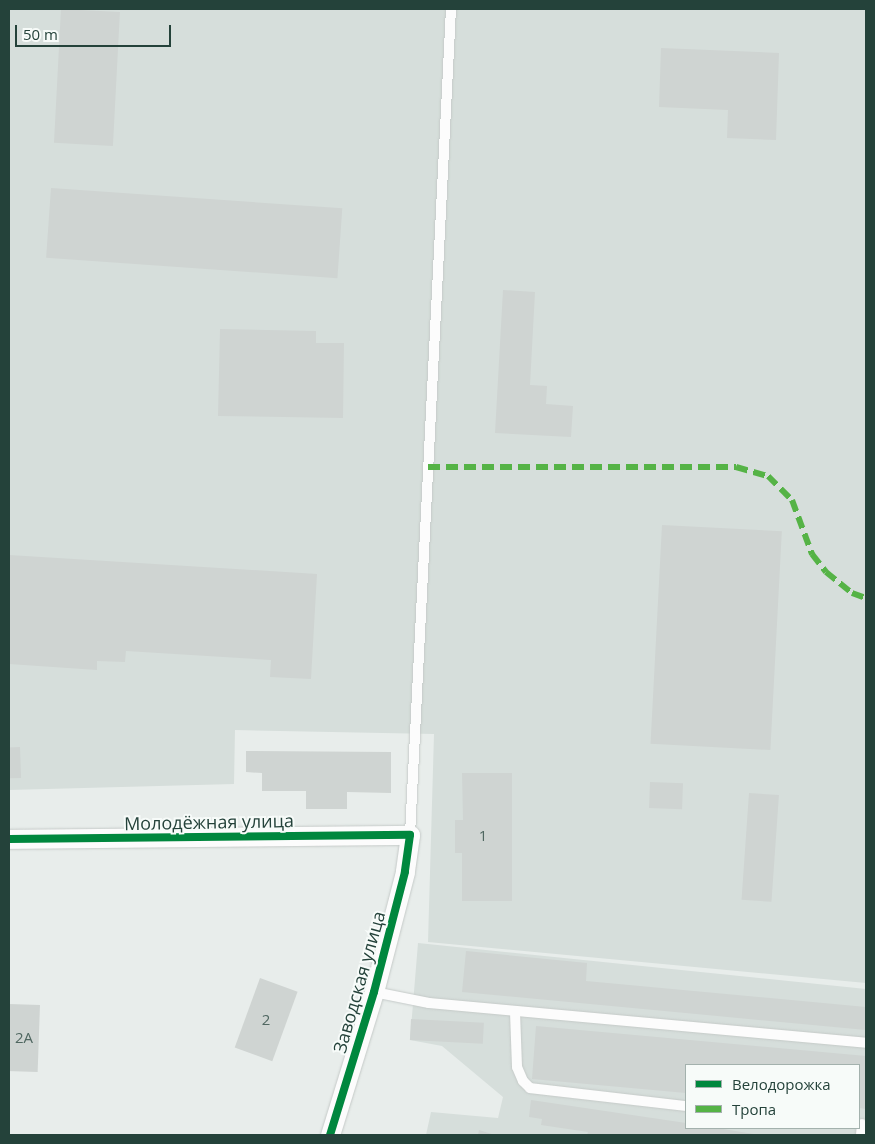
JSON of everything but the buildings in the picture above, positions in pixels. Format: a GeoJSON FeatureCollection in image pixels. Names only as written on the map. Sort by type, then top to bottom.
{"type":"FeatureCollection","features":[{"type":"Feature","properties":{"kind":"street","name":"Молодёжная улица"},"geometry":{"type":"LineString","coordinates":[[9,839],[410,835]]}},
{"type":"Feature","properties":{"kind":"street","name":"Заводская улица"},"geometry":{"type":"LineString","coordinates":[[330,1135],[374,992],[405,872],[410,835]]}},
{"type":"Feature","properties":{"kind":"lane"},"geometry":{"type":"LineString","coordinates":[[410,835],[452,9]]}},
{"type":"Feature","properties":{"kind":"lane"},"geometry":{"type":"LineString","coordinates":[[374,992],[429,1003],[515,1012],[866,1043]]}},
{"type":"Feature","properties":{"kind":"lane"},"geometry":{"type":"LineString","coordinates":[[515,1012],[517,1066],[523,1081],[530,1088],[685,1106]]}},
{"type":"Feature","properties":{"kind":"lane"},"geometry":{"type":"LineString","coordinates":[[861,1135],[862,1124]]}},
{"type":"Feature","properties":{"kind":"shaded area"},"geometry":{"type":"Polygon","coordinates":[[[9,9],[866,9],[866,983],[428,942],[434,734],[235,730],[234,784],[9,790],[9,9]]]}},
{"type":"Feature","properties":{"kind":"shaded area"},"geometry":{"type":"Polygon","coordinates":[[[418,943],[866,989],[866,1135],[426,1135],[431,1112],[498,1118],[503,1097],[442,1046],[410,1040],[418,943]]]}},
{"type":"Feature","properties":{"kind":"marked path"},"geometry":{"type":"LineString","coordinates":[[428,467],[736,467],[768,476],[792,500],[812,554],[826,572],[852,593],[866,598]]}},
{"type":"Feature","properties":{"kind":"cycle path"},"geometry":{"type":"LineString","coordinates":[[9,839],[410,835],[405,872],[374,992],[330,1135]]}}]}
